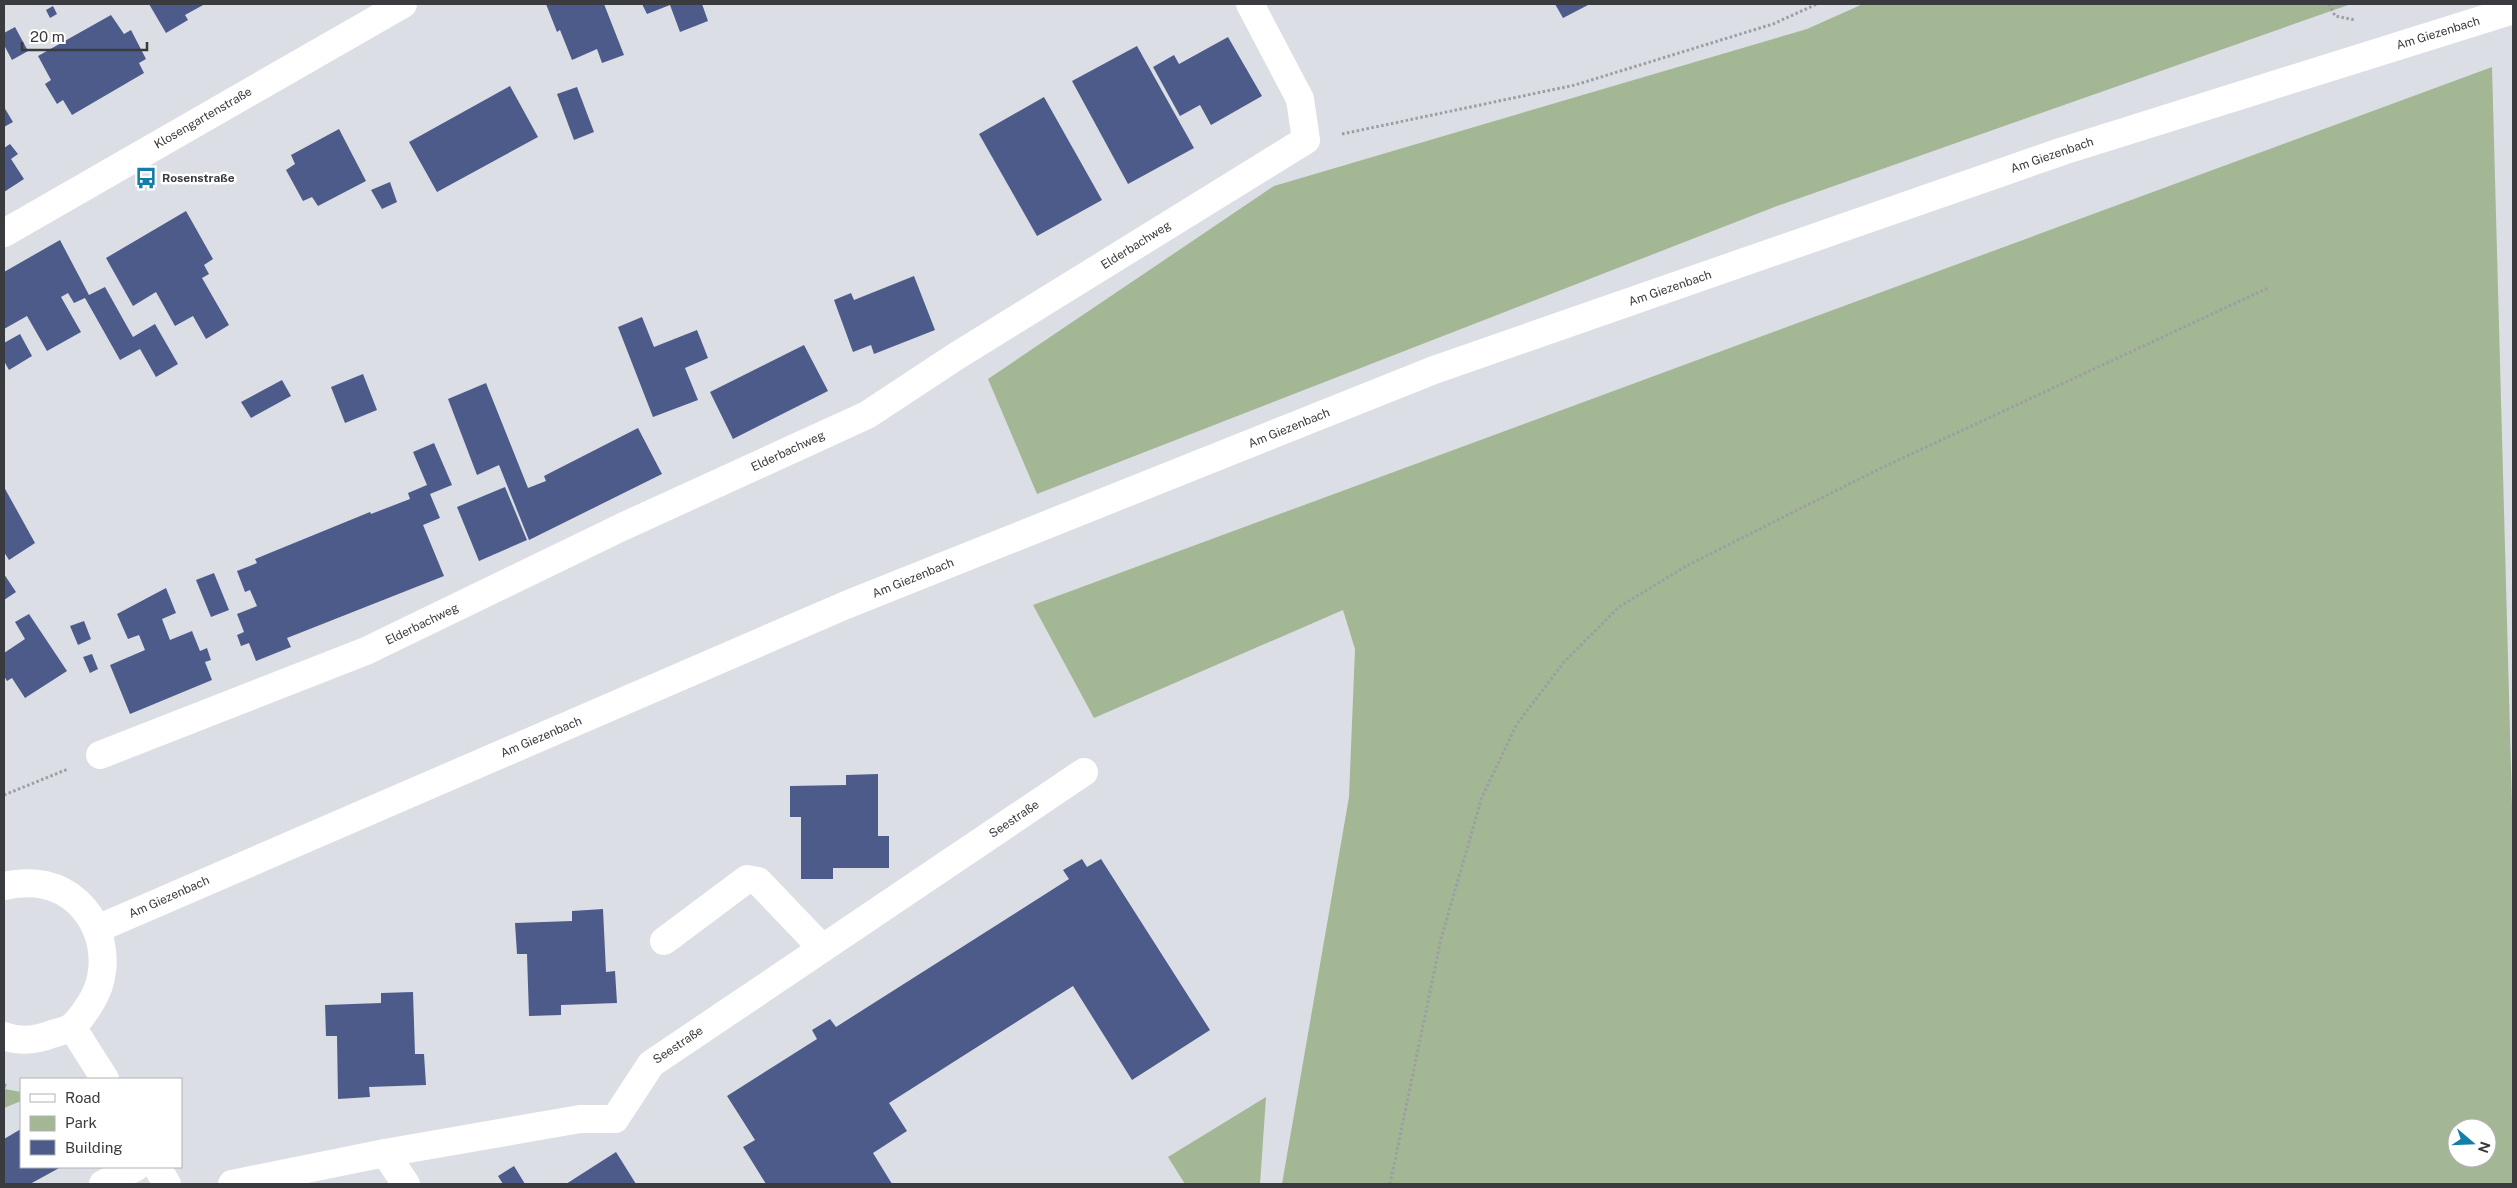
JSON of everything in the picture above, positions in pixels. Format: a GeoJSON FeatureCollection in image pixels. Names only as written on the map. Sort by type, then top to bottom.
{"type":"FeatureCollection","features":[{"type":"Feature","properties":{"kind":"street","name":"Klosengartenstraße"},"geometry":{"type":"LineString","coordinates":[[4,233],[403,4]]}},
{"type":"Feature","properties":{"kind":"street"},"geometry":{"type":"LineString","coordinates":[[1250,4],[1300,99],[1306,140]]}},
{"type":"Feature","properties":{"kind":"street","name":"Am Giezenbach"},"geometry":{"type":"LineString","coordinates":[[97,929],[846,605],[1434,370],[2063,151],[2513,10]]}},
{"type":"Feature","properties":{"kind":"street","name":"Elderbachweg"},"geometry":{"type":"LineString","coordinates":[[100,755],[366,652],[622,527],[867,415],[955,357],[1306,140]]}},
{"type":"Feature","properties":{"kind":"street","name":"Seestraße"},"geometry":{"type":"LineString","coordinates":[[232,1184],[385,1153],[580,1118],[616,1119],[651,1064],[1084,772]]}},
{"type":"Feature","properties":{"kind":"street"},"geometry":{"type":"LineString","coordinates":[[664,941],[747,879],[752,878],[758,881],[822,948]]}},
{"type":"Feature","properties":{"kind":"street"},"geometry":{"type":"LineString","coordinates":[[4,886],[23,882],[46,885],[68,894],[85,910],[97,929],[104,951],[103,974],[96,996],[72,1027],[41,1039],[14,1040],[4,1036]]}},
{"type":"Feature","properties":{"kind":"street"},"geometry":{"type":"LineString","coordinates":[[72,1027],[103,1078]]}},
{"type":"Feature","properties":{"kind":"street"},"geometry":{"type":"LineString","coordinates":[[385,1153],[406,1184]]}},
{"type":"Feature","properties":{"kind":"street"},"geometry":{"type":"LineString","coordinates":[[103,1184],[134,1168]]}},
{"type":"Feature","properties":{"kind":"street"},"geometry":{"type":"LineString","coordinates":[[158,1168],[167,1184]]}},
{"type":"Feature","properties":{"kind":"path"},"geometry":{"type":"LineString","coordinates":[[1306,140],[1366,131],[1575,84],[1772,24],[1817,4]]}},
{"type":"Feature","properties":{"kind":"path"},"geometry":{"type":"LineString","coordinates":[[2329,4],[2335,16],[2359,21]]}},
{"type":"Feature","properties":{"kind":"path"},"geometry":{"type":"LineString","coordinates":[[1390,1184],[1441,939],[1482,797],[1517,724],[1564,662],[1619,607],[1688,565],[1879,469],[2268,288]]}},
{"type":"Feature","properties":{"kind":"path"},"geometry":{"type":"LineString","coordinates":[[4,795],[100,755]]}},
{"type":"Feature","properties":{"kind":"green space"},"geometry":{"type":"Polygon","coordinates":[[[1863,4],[2351,4],[1777,206],[1037,494],[988,379],[1274,186],[1807,29],[1863,4]]]}},
{"type":"Feature","properties":{"kind":"green space"},"geometry":{"type":"Polygon","coordinates":[[[2492,67],[2513,843],[2513,1184],[1282,1184],[1349,797],[1355,649],[1343,610],[1094,718],[1033,605],[2492,67]]]}},
{"type":"Feature","properties":{"kind":"green space"},"geometry":{"type":"Polygon","coordinates":[[[4,1083],[7,1084],[5,1089],[20,1092],[20,1101],[4,1108],[4,1083]]]}},
{"type":"Feature","properties":{"kind":"green space"},"geometry":{"type":"Polygon","coordinates":[[[1266,1097],[1260,1184],[1185,1184],[1168,1157],[1266,1097]]]}},
{"type":"Feature","properties":{"kind":"building"},"geometry":{"type":"Polygon","coordinates":[[[149,4],[205,4],[185,15],[188,20],[166,33],[149,4]]]}},
{"type":"Feature","properties":{"kind":"building"},"geometry":{"type":"Polygon","coordinates":[[[546,4],[604,4],[624,55],[602,63],[597,49],[572,60],[560,30],[557,32],[546,4]]]}},
{"type":"Feature","properties":{"kind":"building"},"geometry":{"type":"Polygon","coordinates":[[[642,4],[702,4],[708,21],[680,32],[670,5],[647,14],[642,4]]]}},
{"type":"Feature","properties":{"kind":"building"},"geometry":{"type":"Polygon","coordinates":[[[1555,4],[1590,4],[1563,18],[1555,4]]]}},
{"type":"Feature","properties":{"kind":"building"},"geometry":{"type":"Polygon","coordinates":[[[53,6],[57,14],[50,18],[46,10],[53,6]]]}},
{"type":"Feature","properties":{"kind":"building"},"geometry":{"type":"Polygon","coordinates":[[[111,15],[124,34],[131,30],[146,59],[139,63],[144,73],[72,115],[63,100],[57,104],[45,84],[51,80],[38,56],[111,15]]]}},
{"type":"Feature","properties":{"kind":"building"},"geometry":{"type":"Polygon","coordinates":[[[15,27],[28,51],[12,60],[4,45],[4,33],[15,27]]]}},
{"type":"Feature","properties":{"kind":"building"},"geometry":{"type":"Polygon","coordinates":[[[1228,37],[1262,96],[1211,125],[1200,105],[1180,116],[1153,67],[1174,55],[1179,64],[1228,37]]]}},
{"type":"Feature","properties":{"kind":"building"},"geometry":{"type":"Polygon","coordinates":[[[1137,46],[1194,148],[1128,184],[1072,81],[1137,46]]]}},
{"type":"Feature","properties":{"kind":"building"},"geometry":{"type":"Polygon","coordinates":[[[510,86],[538,137],[437,192],[409,142],[510,86]]]}},
{"type":"Feature","properties":{"kind":"building"},"geometry":{"type":"Polygon","coordinates":[[[577,87],[594,132],[574,140],[557,94],[577,87]]]}},
{"type":"Feature","properties":{"kind":"building"},"geometry":{"type":"Polygon","coordinates":[[[1044,97],[1102,200],[1037,236],[979,134],[1044,97]]]}},
{"type":"Feature","properties":{"kind":"building"},"geometry":{"type":"Polygon","coordinates":[[[4,107],[13,122],[4,127],[4,107]]]}},
{"type":"Feature","properties":{"kind":"building"},"geometry":{"type":"Polygon","coordinates":[[[339,129],[366,181],[318,206],[312,197],[303,201],[286,170],[295,164],[291,155],[339,129]]]}},
{"type":"Feature","properties":{"kind":"building"},"geometry":{"type":"Polygon","coordinates":[[[10,144],[18,154],[11,159],[24,179],[4,192],[4,148],[10,144]]]}},
{"type":"Feature","properties":{"kind":"building"},"geometry":{"type":"Polygon","coordinates":[[[390,182],[397,202],[382,209],[371,190],[390,182]]]}},
{"type":"Feature","properties":{"kind":"building"},"geometry":{"type":"Polygon","coordinates":[[[186,211],[213,259],[204,265],[209,274],[202,278],[229,325],[206,339],[193,316],[175,326],[156,292],[133,306],[106,258],[186,211]]]}},
{"type":"Feature","properties":{"kind":"building"},"geometry":{"type":"Polygon","coordinates":[[[60,240],[89,295],[105,287],[133,337],[155,324],[178,364],[156,377],[140,349],[120,360],[85,298],[74,303],[68,293],[61,297],[81,332],[47,351],[27,316],[4,329],[4,272],[60,240]]]}},
{"type":"Feature","properties":{"kind":"building"},"geometry":{"type":"Polygon","coordinates":[[[914,276],[935,330],[874,354],[871,345],[853,352],[834,300],[851,293],[854,300],[914,276]]]}},
{"type":"Feature","properties":{"kind":"building"},"geometry":{"type":"Polygon","coordinates":[[[642,317],[654,347],[697,330],[708,358],[685,368],[698,400],[653,417],[618,327],[642,317]]]}},
{"type":"Feature","properties":{"kind":"building"},"geometry":{"type":"Polygon","coordinates":[[[20,334],[32,356],[9,370],[4,361],[4,343],[20,334]]]}},
{"type":"Feature","properties":{"kind":"building"},"geometry":{"type":"Polygon","coordinates":[[[804,345],[828,391],[733,439],[710,392],[804,345]]]}},
{"type":"Feature","properties":{"kind":"building"},"geometry":{"type":"Polygon","coordinates":[[[363,374],[377,410],[345,423],[331,387],[363,374]]]}},
{"type":"Feature","properties":{"kind":"building"},"geometry":{"type":"Polygon","coordinates":[[[282,380],[291,396],[251,418],[241,402],[282,380]]]}},
{"type":"Feature","properties":{"kind":"building"},"geometry":{"type":"Polygon","coordinates":[[[486,383],[528,488],[546,481],[544,476],[638,428],[662,474],[529,540],[499,465],[477,475],[448,399],[486,383]]]}},
{"type":"Feature","properties":{"kind":"building"},"geometry":{"type":"Polygon","coordinates":[[[434,443],[452,485],[430,494],[440,518],[423,525],[444,576],[287,638],[291,647],[256,661],[249,643],[241,646],[237,635],[244,632],[237,614],[257,606],[250,590],[245,592],[237,571],[257,563],[255,559],[370,512],[371,514],[410,499],[408,493],[427,485],[413,452],[434,443]]]}},
{"type":"Feature","properties":{"kind":"building"},"geometry":{"type":"Polygon","coordinates":[[[4,487],[35,543],[9,560],[4,552],[4,487]]]}},
{"type":"Feature","properties":{"kind":"building"},"geometry":{"type":"Polygon","coordinates":[[[505,487],[527,540],[479,561],[457,507],[505,487]]]}},
{"type":"Feature","properties":{"kind":"building"},"geometry":{"type":"Polygon","coordinates":[[[214,573],[229,610],[211,617],[196,580],[214,573]]]}},
{"type":"Feature","properties":{"kind":"building"},"geometry":{"type":"Polygon","coordinates":[[[4,574],[16,592],[4,600],[4,574]]]}},
{"type":"Feature","properties":{"kind":"building"},"geometry":{"type":"Polygon","coordinates":[[[166,588],[176,613],[162,619],[170,640],[192,631],[200,651],[207,648],[211,660],[205,662],[212,680],[130,714],[110,665],[145,650],[139,635],[128,639],[117,614],[166,588]]]}},
{"type":"Feature","properties":{"kind":"building"},"geometry":{"type":"Polygon","coordinates":[[[29,614],[67,671],[25,698],[12,678],[7,681],[4,676],[4,653],[25,639],[15,622],[29,614]]]}},
{"type":"Feature","properties":{"kind":"building"},"geometry":{"type":"Polygon","coordinates":[[[84,621],[91,639],[78,645],[70,626],[84,621]]]}},
{"type":"Feature","properties":{"kind":"building"},"geometry":{"type":"Polygon","coordinates":[[[92,654],[98,669],[90,673],[83,657],[92,654]]]}},
{"type":"Feature","properties":{"kind":"building"},"geometry":{"type":"Polygon","coordinates":[[[878,774],[878,836],[889,836],[889,868],[833,868],[833,879],[801,879],[801,817],[790,817],[790,786],[846,785],[846,775],[878,774]]]}},
{"type":"Feature","properties":{"kind":"building"},"geometry":{"type":"Polygon","coordinates":[[[1082,859],[1087,867],[1101,859],[1210,1030],[1132,1080],[1073,986],[889,1103],[907,1131],[873,1153],[892,1184],[766,1184],[743,1147],[755,1140],[727,1096],[817,1039],[812,1030],[830,1019],[836,1027],[1069,879],[1063,870],[1082,859]]]}},
{"type":"Feature","properties":{"kind":"building"},"geometry":{"type":"Polygon","coordinates":[[[603,909],[606,972],[615,971],[617,1003],[561,1005],[561,1015],[529,1016],[527,954],[517,954],[515,923],[572,921],[572,911],[603,909]]]}},
{"type":"Feature","properties":{"kind":"building"},"geometry":{"type":"Polygon","coordinates":[[[413,992],[415,1054],[424,1054],[426,1085],[369,1087],[370,1097],[338,1099],[337,1036],[326,1036],[325,1005],[381,1003],[381,993],[413,992]]]}},
{"type":"Feature","properties":{"kind":"building"},"geometry":{"type":"Polygon","coordinates":[[[20,1130],[20,1168],[59,1168],[30,1184],[4,1184],[4,1139],[20,1130]]]}},
{"type":"Feature","properties":{"kind":"building"},"geometry":{"type":"Polygon","coordinates":[[[616,1152],[636,1184],[566,1184],[616,1152]]]}},
{"type":"Feature","properties":{"kind":"building"},"geometry":{"type":"Polygon","coordinates":[[[514,1166],[525,1184],[503,1184],[498,1176],[514,1166]]]}},
{"type":"Feature","properties":{"kind":"place","name":"Rosenstraße"},"geometry":{"type":"Point","coordinates":[146,178]}}]}
